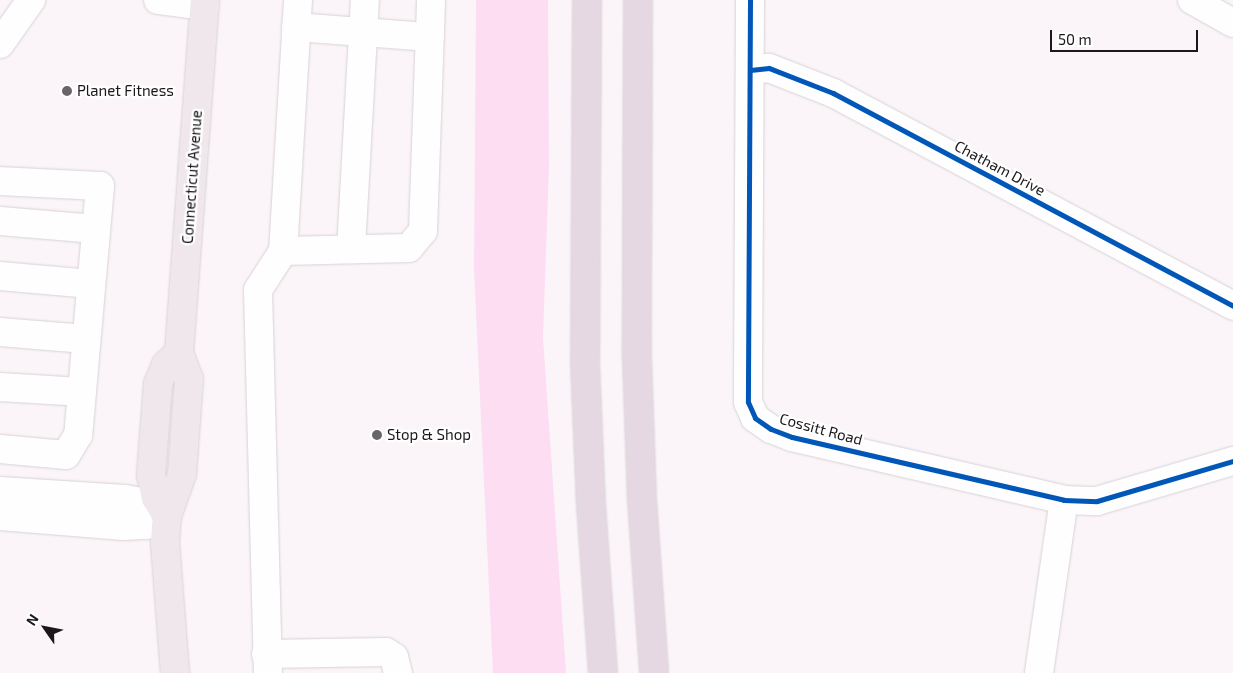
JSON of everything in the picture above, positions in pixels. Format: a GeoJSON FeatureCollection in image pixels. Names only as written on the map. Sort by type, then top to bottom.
{"type":"FeatureCollection","features":[{"type":"Feature","properties":{"kind":"highway"},"geometry":{"type":"LineString","coordinates":[[587,0],[585,362],[591,505],[602,673]]}},
{"type":"Feature","properties":{"kind":"highway"},"geometry":{"type":"LineString","coordinates":[[638,0],[637,358],[642,500],[654,673]]}},
{"type":"Feature","properties":{"kind":"main road","name":"Connecticut Avenue"},"geometry":{"type":"LineString","coordinates":[[167,516],[156,498],[151,475],[158,384],[166,366],[179,353],[205,3]]}},
{"type":"Feature","properties":{"kind":"main road"},"geometry":{"type":"LineString","coordinates":[[167,516],[165,542],[175,673]]}},
{"type":"Feature","properties":{"kind":"street"},"geometry":{"type":"LineString","coordinates":[[0,44],[31,0]]}},
{"type":"Feature","properties":{"kind":"street"},"geometry":{"type":"LineString","coordinates":[[158,0],[205,3]]}},
{"type":"Feature","properties":{"kind":"street"},"geometry":{"type":"LineString","coordinates":[[298,0],[283,251],[258,290],[267,664],[334,663],[392,654],[398,673]]}},
{"type":"Feature","properties":{"kind":"street"},"geometry":{"type":"LineString","coordinates":[[351,249],[365,0]]}},
{"type":"Feature","properties":{"kind":"street"},"geometry":{"type":"LineString","coordinates":[[283,251],[409,248],[422,230],[431,0]]}},
{"type":"Feature","properties":{"kind":"street","name":"Cossitt Road"},"geometry":{"type":"LineString","coordinates":[[750,0],[748,402],[755,418],[771,429],[792,436],[1064,500],[1097,501],[1233,461]]}},
{"type":"Feature","properties":{"kind":"street"},"geometry":{"type":"LineString","coordinates":[[1192,0],[1233,23]]}},
{"type":"Feature","properties":{"kind":"street"},"geometry":{"type":"LineString","coordinates":[[296,27],[430,37]]}},
{"type":"Feature","properties":{"kind":"street","name":"Chatham Drive"},"geometry":{"type":"LineString","coordinates":[[750,70],[768,68],[833,93],[1233,306]]}},
{"type":"Feature","properties":{"kind":"street"},"geometry":{"type":"LineString","coordinates":[[0,181],[100,186],[78,435],[66,455],[0,449]]}},
{"type":"Feature","properties":{"kind":"street"},"geometry":{"type":"LineString","coordinates":[[0,221],[96,229]]}},
{"type":"Feature","properties":{"kind":"street"},"geometry":{"type":"LineString","coordinates":[[0,276],[91,284]]}},
{"type":"Feature","properties":{"kind":"street"},"geometry":{"type":"LineString","coordinates":[[0,332],[86,339]]}},
{"type":"Feature","properties":{"kind":"street"},"geometry":{"type":"LineString","coordinates":[[0,387],[82,392]]}},
{"type":"Feature","properties":{"kind":"street"},"geometry":{"type":"LineString","coordinates":[[0,491],[125,499],[147,503],[167,516]]}},
{"type":"Feature","properties":{"kind":"street"},"geometry":{"type":"LineString","coordinates":[[1039,673],[1064,500]]}},
{"type":"Feature","properties":{"kind":"street"},"geometry":{"type":"LineString","coordinates":[[0,516],[124,526],[146,525],[167,516]]}},
{"type":"Feature","properties":{"kind":"shaded area"},"geometry":{"type":"Polygon","coordinates":[[[476,0],[548,0],[549,165],[543,338],[566,673],[493,673],[474,269],[476,0]]]}},
{"type":"Feature","properties":{"kind":"cycle path"},"geometry":{"type":"LineString","coordinates":[[750,0],[748,402],[755,418],[771,429],[792,437],[1064,500],[1097,501],[1233,461]]}},
{"type":"Feature","properties":{"kind":"cycle path"},"geometry":{"type":"LineString","coordinates":[[750,70],[769,68],[833,93],[1233,306]]}},
{"type":"Feature","properties":{"kind":"place","name":"Planet Fitness"},"geometry":{"type":"Point","coordinates":[67,91]}},
{"type":"Feature","properties":{"kind":"place","name":"Stop & Shop"},"geometry":{"type":"Point","coordinates":[377,435]}}]}
